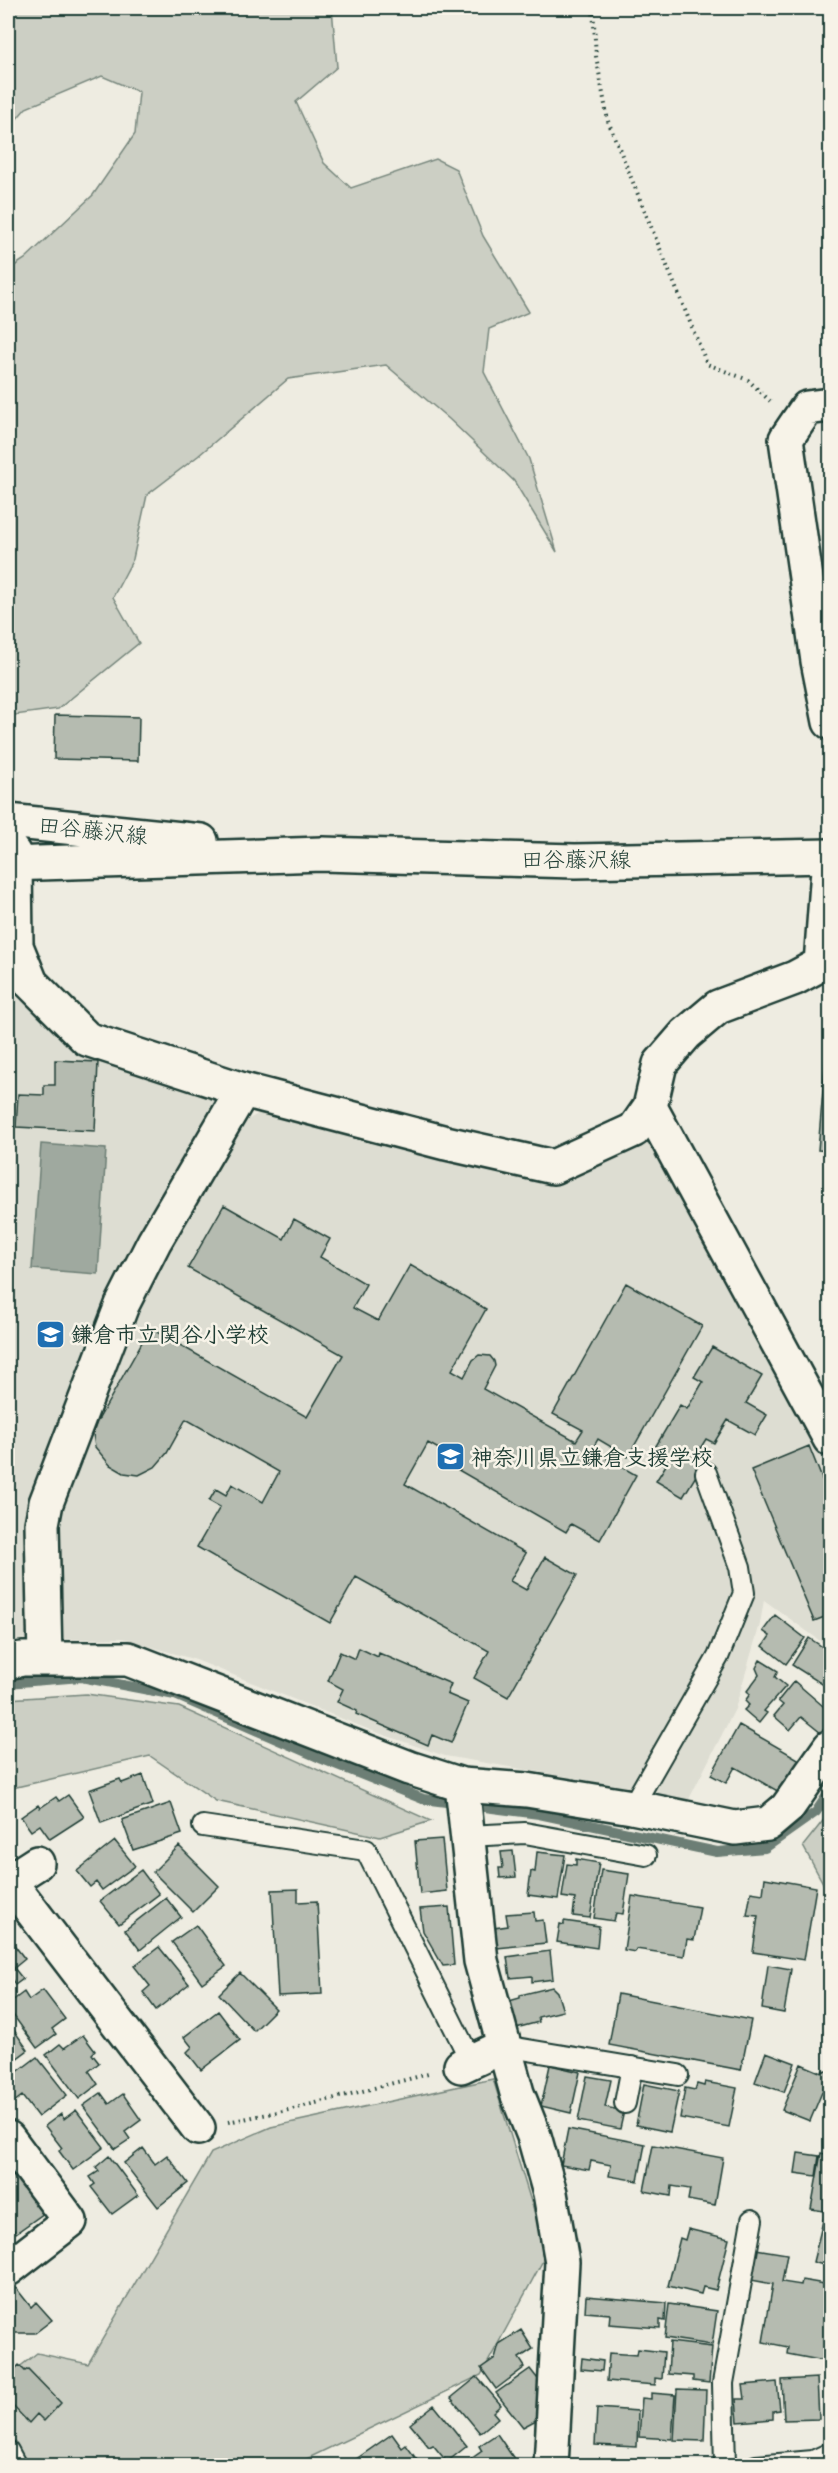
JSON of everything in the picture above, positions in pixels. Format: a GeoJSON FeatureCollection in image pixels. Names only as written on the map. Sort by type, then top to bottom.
{"type":"FeatureCollection","features":[{"type":"Feature","properties":{"kind":"street"},"geometry":{"type":"LineString","coordinates":[[831,405],[807,408],[786,439],[818,661],[831,722]]}},
{"type":"Feature","properties":{"kind":"street","name":"田谷藤沢線"},"geometry":{"type":"LineString","coordinates":[[8,820],[322,854]]}},
{"type":"Feature","properties":{"kind":"street","name":"田谷藤沢線"},"geometry":{"type":"LineString","coordinates":[[10,858],[322,854],[575,861],[830,856]]}},
{"type":"Feature","properties":{"kind":"street"},"geometry":{"type":"LineString","coordinates":[[10,858],[16,946],[31,983],[87,1039],[243,1090],[446,1143],[553,1167],[634,1130],[650,1107],[660,1064],[686,1034],[718,1007],[795,978],[821,964],[830,856]]}},
{"type":"Feature","properties":{"kind":"street"},"geometry":{"type":"LineString","coordinates":[[45,1659],[42,1524],[46,1503],[122,1305],[154,1242],[243,1090]]}},
{"type":"Feature","properties":{"kind":"street"},"geometry":{"type":"LineString","coordinates":[[650,1107],[831,1439]]}},
{"type":"Feature","properties":{"kind":"street"},"geometry":{"type":"LineString","coordinates":[[8,1662],[45,1659],[128,1659],[409,1767],[462,1785],[527,1790],[632,1807],[735,1828],[768,1824],[787,1808],[831,1748]]}},
{"type":"Feature","properties":{"kind":"street"},"geometry":{"type":"LineString","coordinates":[[462,1785],[481,1961],[516,2093],[534,2136],[550,2193],[562,2262],[551,2466]]}},
{"type":"Feature","properties":{"kind":"street"},"geometry":{"type":"LineString","coordinates":[[37,1863],[8,1882],[198,2128]]}},
{"type":"Feature","properties":{"kind":"street"},"geometry":{"type":"LineString","coordinates":[[466,2063],[504,2046]]}},
{"type":"Feature","properties":{"kind":"street"},"geometry":{"type":"LineString","coordinates":[[8,2138],[70,2221],[8,2269]]}},
{"type":"Feature","properties":{"kind":"lane"},"geometry":{"type":"LineString","coordinates":[[632,1807],[718,1657],[744,1593],[740,1567],[705,1473]]}},
{"type":"Feature","properties":{"kind":"lane"},"geometry":{"type":"LineString","coordinates":[[203,1826],[366,1850],[466,2063]]}},
{"type":"Feature","properties":{"kind":"lane"},"geometry":{"type":"LineString","coordinates":[[467,1836],[525,1833],[646,1855]]}},
{"type":"Feature","properties":{"kind":"lane"},"geometry":{"type":"LineString","coordinates":[[504,2046],[678,2075]]}},
{"type":"Feature","properties":{"kind":"lane"},"geometry":{"type":"LineString","coordinates":[[625,2103],[633,2067]]}},
{"type":"Feature","properties":{"kind":"lane"},"geometry":{"type":"LineString","coordinates":[[725,2466],[723,2383],[752,2220]]}},
{"type":"Feature","properties":{"kind":"lane"},"geometry":{"type":"LineString","coordinates":[[8,2451],[16,2466]]}},
{"type":"Feature","properties":{"kind":"lane"},"geometry":{"type":"LineString","coordinates":[[756,2466],[813,2461],[831,2453]]}},
{"type":"Feature","properties":{"kind":"path"},"geometry":{"type":"LineString","coordinates":[[593,8],[596,56],[608,121],[706,364],[748,380],[766,396],[794,428]]}},
{"type":"Feature","properties":{"kind":"path"},"geometry":{"type":"LineString","coordinates":[[198,2128],[304,2107],[466,2063]]}},
{"type":"Feature","properties":{"kind":"shaded area"},"geometry":{"type":"Polygon","coordinates":[[[8,8],[332,8],[337,67],[296,102],[324,163],[351,188],[436,159],[456,169],[483,236],[529,312],[489,329],[484,372],[529,459],[557,552],[514,481],[449,419],[386,365],[288,379],[198,456],[147,495],[133,559],[113,597],[139,643],[58,709],[8,716],[8,270],[25,259],[93,195],[135,134],[139,92],[102,76],[26,108],[8,129],[8,8]]]}},
{"type":"Feature","properties":{"kind":"shaded area","name":"鎌倉市立関谷小学校"},"geometry":{"type":"Polygon","coordinates":[[[8,991],[57,1027],[217,1097],[110,1289],[75,1378],[27,1504],[28,1639],[8,1641],[8,991]]]}},
{"type":"Feature","properties":{"kind":"shaded area","name":"神奈川県立鎌倉支援学校"},"geometry":{"type":"Polygon","coordinates":[[[269,1108],[517,1171],[641,1143],[655,1144],[830,1466],[830,1648],[764,1600],[760,1624],[735,1709],[688,1801],[620,1786],[445,1756],[370,1730],[196,1660],[122,1638],[58,1640],[55,1513],[111,1363],[184,1221],[224,1151],[247,1120],[269,1108]]]}},
{"type":"Feature","properties":{"kind":"shaded area"},"geometry":{"type":"Polygon","coordinates":[[[41,1144],[106,1149],[98,1274],[32,1269],[41,1144]]]}},
{"type":"Feature","properties":{"kind":"shaded area"},"geometry":{"type":"Polygon","coordinates":[[[86,1694],[179,1707],[431,1821],[380,1837],[216,1801],[150,1756],[8,1789],[8,1699],[86,1694]]]}},
{"type":"Feature","properties":{"kind":"shaded area"},"geometry":{"type":"Polygon","coordinates":[[[830,1812],[830,1896],[803,1846],[830,1812]]]}},
{"type":"Feature","properties":{"kind":"shaded area"},"geometry":{"type":"Polygon","coordinates":[[[493,2079],[547,2253],[481,2375],[294,2465],[89,2466],[82,2459],[80,2465],[8,2466],[8,2376],[37,2353],[88,2364],[211,2153],[271,2127],[493,2079]]]}},
{"type":"Feature","properties":{"kind":"building"},"geometry":{"type":"Polygon","coordinates":[[[55,715],[139,717],[138,761],[54,759],[55,715]]]}},
{"type":"Feature","properties":{"kind":"building"},"geometry":{"type":"Polygon","coordinates":[[[828,1030],[830,1030],[830,1151],[818,1150],[828,1030]]]}},
{"type":"Feature","properties":{"kind":"building"},"geometry":{"type":"Polygon","coordinates":[[[55,1060],[98,1062],[95,1131],[16,1127],[18,1094],[44,1095],[44,1085],[55,1085],[55,1060]]]}},
{"type":"Feature","properties":{"kind":"building"},"geometry":{"type":"Polygon","coordinates":[[[224,1205],[284,1239],[294,1219],[330,1239],[320,1257],[366,1284],[353,1308],[378,1321],[410,1265],[486,1309],[452,1370],[464,1377],[473,1360],[479,1355],[490,1356],[495,1366],[483,1389],[576,1441],[583,1430],[553,1414],[626,1283],[702,1326],[628,1457],[598,1439],[592,1450],[636,1475],[600,1540],[571,1524],[566,1532],[441,1460],[446,1453],[428,1443],[405,1484],[526,1553],[510,1581],[526,1590],[545,1557],[577,1575],[508,1697],[474,1678],[489,1651],[356,1577],[330,1623],[197,1547],[220,1507],[209,1501],[216,1489],[226,1495],[232,1484],[263,1502],[279,1472],[186,1419],[167,1453],[155,1467],[139,1475],[124,1473],[110,1465],[95,1447],[93,1433],[97,1422],[150,1328],[307,1417],[343,1355],[188,1268],[224,1205]]]}},
{"type":"Feature","properties":{"kind":"building"},"geometry":{"type":"Polygon","coordinates":[[[712,1347],[762,1376],[746,1403],[767,1415],[755,1435],[728,1420],[714,1443],[706,1439],[693,1460],[702,1466],[683,1497],[656,1481],[666,1465],[650,1456],[680,1405],[687,1409],[703,1382],[694,1377],[712,1347]]]}},
{"type":"Feature","properties":{"kind":"building"},"geometry":{"type":"Polygon","coordinates":[[[809,1446],[830,1499],[830,1615],[814,1621],[751,1470],[809,1446]]]}},
{"type":"Feature","properties":{"kind":"building"},"geometry":{"type":"Polygon","coordinates":[[[775,1615],[805,1638],[786,1664],[763,1646],[770,1636],[763,1631],[775,1615]]]}},
{"type":"Feature","properties":{"kind":"building"},"geometry":{"type":"Polygon","coordinates":[[[809,1638],[830,1652],[830,1689],[792,1665],[809,1638]]]}},
{"type":"Feature","properties":{"kind":"building"},"geometry":{"type":"Polygon","coordinates":[[[359,1648],[378,1657],[379,1653],[451,1684],[447,1694],[468,1703],[451,1743],[432,1735],[428,1745],[356,1714],[357,1711],[337,1702],[343,1689],[328,1681],[340,1652],[355,1659],[359,1648]]]}},
{"type":"Feature","properties":{"kind":"building"},"geometry":{"type":"Polygon","coordinates":[[[760,1660],[778,1671],[775,1677],[786,1686],[764,1711],[767,1713],[759,1723],[744,1710],[749,1705],[745,1701],[750,1694],[747,1691],[759,1675],[756,1668],[760,1660]]]}},
{"type":"Feature","properties":{"kind":"building"},"geometry":{"type":"Polygon","coordinates":[[[794,1681],[830,1712],[830,1722],[821,1733],[801,1717],[790,1730],[774,1716],[783,1705],[778,1701],[794,1681]]]}},
{"type":"Feature","properties":{"kind":"building"},"geometry":{"type":"Polygon","coordinates":[[[739,1725],[800,1760],[781,1793],[735,1767],[726,1783],[711,1775],[739,1725]]]}},
{"type":"Feature","properties":{"kind":"building"},"geometry":{"type":"Polygon","coordinates":[[[143,1775],[153,1804],[101,1823],[89,1790],[120,1779],[122,1783],[143,1775]]]}},
{"type":"Feature","properties":{"kind":"building"},"geometry":{"type":"Polygon","coordinates":[[[68,1795],[84,1817],[50,1839],[40,1825],[31,1831],[21,1817],[38,1805],[40,1808],[56,1797],[59,1801],[68,1795]]]}},
{"type":"Feature","properties":{"kind":"building"},"geometry":{"type":"Polygon","coordinates":[[[171,1803],[182,1834],[133,1850],[122,1820],[171,1803]]]}},
{"type":"Feature","properties":{"kind":"building"},"geometry":{"type":"Polygon","coordinates":[[[442,1839],[447,1891],[420,1894],[415,1841],[442,1839]]]}},
{"type":"Feature","properties":{"kind":"building"},"geometry":{"type":"Polygon","coordinates":[[[115,1841],[135,1866],[102,1890],[96,1882],[90,1887],[77,1871],[115,1841]]]}},
{"type":"Feature","properties":{"kind":"building"},"geometry":{"type":"Polygon","coordinates":[[[179,1846],[219,1886],[193,1912],[153,1872],[179,1846]]]}},
{"type":"Feature","properties":{"kind":"building"},"geometry":{"type":"Polygon","coordinates":[[[513,1851],[516,1877],[500,1878],[499,1868],[503,1868],[501,1852],[513,1851]]]}},
{"type":"Feature","properties":{"kind":"building"},"geometry":{"type":"Polygon","coordinates":[[[537,1852],[565,1855],[558,1899],[528,1895],[531,1871],[535,1872],[537,1852]]]}},
{"type":"Feature","properties":{"kind":"building"},"geometry":{"type":"Polygon","coordinates":[[[576,1859],[599,1863],[590,1918],[573,1916],[575,1899],[562,1897],[567,1864],[576,1865],[576,1859]]]}},
{"type":"Feature","properties":{"kind":"building"},"geometry":{"type":"Polygon","coordinates":[[[141,1870],[159,1894],[119,1924],[100,1901],[141,1870]]]}},
{"type":"Feature","properties":{"kind":"building"},"geometry":{"type":"Polygon","coordinates":[[[601,1870],[629,1874],[623,1914],[616,1913],[614,1921],[594,1918],[601,1870]]]}},
{"type":"Feature","properties":{"kind":"building"},"geometry":{"type":"Polygon","coordinates":[[[765,1878],[816,1887],[804,1960],[753,1952],[758,1916],[747,1915],[751,1892],[763,1894],[765,1878]]]}},
{"type":"Feature","properties":{"kind":"building"},"geometry":{"type":"Polygon","coordinates":[[[298,1889],[298,1902],[317,1901],[322,1994],[278,1996],[272,1890],[298,1889]]]}},
{"type":"Feature","properties":{"kind":"building"},"geometry":{"type":"Polygon","coordinates":[[[632,1896],[700,1907],[694,1940],[687,1939],[684,1956],[636,1949],[635,1952],[624,1950],[632,1896]]]}},
{"type":"Feature","properties":{"kind":"building"},"geometry":{"type":"Polygon","coordinates":[[[166,1898],[181,1917],[140,1950],[125,1930],[166,1898]]]}},
{"type":"Feature","properties":{"kind":"building"},"geometry":{"type":"Polygon","coordinates":[[[449,1907],[454,1965],[443,1966],[423,1931],[420,1909],[449,1907]]]}},
{"type":"Feature","properties":{"kind":"building"},"geometry":{"type":"Polygon","coordinates":[[[534,1912],[535,1921],[543,1920],[546,1943],[497,1948],[494,1928],[508,1926],[506,1914],[534,1912]]]}},
{"type":"Feature","properties":{"kind":"building"},"geometry":{"type":"Polygon","coordinates":[[[564,1921],[599,1926],[597,1948],[557,1942],[560,1924],[564,1925],[564,1921]]]}},
{"type":"Feature","properties":{"kind":"building"},"geometry":{"type":"Polygon","coordinates":[[[196,1925],[226,1966],[202,1983],[172,1942],[196,1925]]]}},
{"type":"Feature","properties":{"kind":"building"},"geometry":{"type":"Polygon","coordinates":[[[8,1937],[25,1959],[14,1968],[23,1979],[15,1985],[12,1980],[8,1983],[8,1937]]]}},
{"type":"Feature","properties":{"kind":"building"},"geometry":{"type":"Polygon","coordinates":[[[159,1947],[189,1984],[156,2010],[143,1992],[150,1986],[134,1966],[159,1947]]]}},
{"type":"Feature","properties":{"kind":"building"},"geometry":{"type":"Polygon","coordinates":[[[550,1951],[553,1979],[532,1982],[532,1976],[510,1978],[507,1957],[550,1951]]]}},
{"type":"Feature","properties":{"kind":"building"},"geometry":{"type":"Polygon","coordinates":[[[768,1965],[791,1969],[784,2013],[762,2009],[768,1965]]]}},
{"type":"Feature","properties":{"kind":"building"},"geometry":{"type":"Polygon","coordinates":[[[240,1973],[276,2009],[254,2031],[219,1994],[240,1973]]]}},
{"type":"Feature","properties":{"kind":"building"},"geometry":{"type":"Polygon","coordinates":[[[552,1987],[557,1992],[563,2011],[538,2017],[539,2022],[516,2028],[509,2001],[520,1998],[520,1995],[552,1987]]]}},
{"type":"Feature","properties":{"kind":"building"},"geometry":{"type":"Polygon","coordinates":[[[43,1990],[65,2019],[52,2029],[56,2034],[37,2048],[8,2008],[8,2004],[24,1992],[29,2000],[43,1990]]]}},
{"type":"Feature","properties":{"kind":"building"},"geometry":{"type":"Polygon","coordinates":[[[618,1994],[751,2020],[741,2070],[609,2045],[618,1994]]]}},
{"type":"Feature","properties":{"kind":"building"},"geometry":{"type":"Polygon","coordinates":[[[218,2011],[240,2040],[201,2070],[187,2052],[192,2047],[184,2037],[218,2011]]]}},
{"type":"Feature","properties":{"kind":"building"},"geometry":{"type":"Polygon","coordinates":[[[8,2022],[28,2050],[8,2065],[8,2022]]]}},
{"type":"Feature","properties":{"kind":"building"},"geometry":{"type":"Polygon","coordinates":[[[83,2035],[95,2051],[92,2054],[99,2063],[89,2071],[98,2084],[79,2099],[46,2055],[60,2044],[64,2048],[83,2035]]]}},
{"type":"Feature","properties":{"kind":"building"},"geometry":{"type":"Polygon","coordinates":[[[766,2052],[795,2063],[784,2092],[755,2082],[766,2052]]]}},
{"type":"Feature","properties":{"kind":"building"},"geometry":{"type":"Polygon","coordinates":[[[37,2057],[67,2095],[38,2117],[22,2096],[14,2102],[8,2094],[8,2079],[37,2057]]]}},
{"type":"Feature","properties":{"kind":"building"},"geometry":{"type":"Polygon","coordinates":[[[801,2064],[822,2073],[823,2070],[830,2073],[810,2121],[782,2110],[801,2064]]]}},
{"type":"Feature","properties":{"kind":"building"},"geometry":{"type":"Polygon","coordinates":[[[550,2065],[580,2072],[571,2113],[541,2106],[550,2065]]]}},
{"type":"Feature","properties":{"kind":"building"},"geometry":{"type":"Polygon","coordinates":[[[587,2076],[611,2080],[605,2107],[624,2111],[620,2129],[578,2121],[587,2076]]]}},
{"type":"Feature","properties":{"kind":"building"},"geometry":{"type":"Polygon","coordinates":[[[705,2082],[737,2088],[729,2127],[680,2118],[685,2088],[695,2090],[697,2084],[704,2086],[705,2082]]]}},
{"type":"Feature","properties":{"kind":"building"},"geometry":{"type":"Polygon","coordinates":[[[644,2084],[679,2091],[670,2132],[636,2125],[644,2084]]]}},
{"type":"Feature","properties":{"kind":"building"},"geometry":{"type":"Polygon","coordinates":[[[101,2093],[109,2104],[123,2094],[141,2120],[125,2132],[130,2139],[115,2149],[83,2106],[101,2093]]]}},
{"type":"Feature","properties":{"kind":"building"},"geometry":{"type":"Polygon","coordinates":[[[76,2110],[104,2147],[73,2170],[59,2151],[62,2148],[45,2126],[61,2114],[64,2119],[76,2110]]]}},
{"type":"Feature","properties":{"kind":"building"},"geometry":{"type":"Polygon","coordinates":[[[568,2129],[645,2144],[638,2181],[609,2176],[611,2165],[591,2161],[589,2170],[561,2165],[568,2129]]]}},
{"type":"Feature","properties":{"kind":"building"},"geometry":{"type":"Polygon","coordinates":[[[653,2145],[723,2158],[715,2205],[688,2200],[690,2189],[672,2186],[671,2196],[644,2191],[653,2145]]]}},
{"type":"Feature","properties":{"kind":"building"},"geometry":{"type":"Polygon","coordinates":[[[143,2148],[155,2164],[167,2155],[188,2183],[158,2207],[124,2163],[143,2148]]]}},
{"type":"Feature","properties":{"kind":"building"},"geometry":{"type":"Polygon","coordinates":[[[798,2153],[819,2156],[816,2176],[795,2173],[798,2153]]]}},
{"type":"Feature","properties":{"kind":"building"},"geometry":{"type":"Polygon","coordinates":[[[821,2153],[830,2155],[830,2212],[811,2209],[821,2153]]]}},
{"type":"Feature","properties":{"kind":"building"},"geometry":{"type":"Polygon","coordinates":[[[109,2156],[138,2195],[112,2214],[91,2187],[95,2184],[90,2177],[99,2171],[96,2167],[109,2156]]]}},
{"type":"Feature","properties":{"kind":"building"},"geometry":{"type":"Polygon","coordinates":[[[16,2174],[44,2213],[16,2233],[8,2222],[8,2181],[16,2174]]]}},
{"type":"Feature","properties":{"kind":"building"},"geometry":{"type":"Polygon","coordinates":[[[824,2217],[830,2219],[830,2267],[813,2262],[824,2217]]]}},
{"type":"Feature","properties":{"kind":"building"},"geometry":{"type":"Polygon","coordinates":[[[688,2229],[729,2239],[716,2290],[703,2287],[701,2294],[668,2286],[680,2238],[685,2240],[688,2229]]]}},
{"type":"Feature","properties":{"kind":"building"},"geometry":{"type":"Polygon","coordinates":[[[756,2249],[787,2254],[782,2282],[801,2285],[802,2280],[830,2285],[830,2362],[787,2354],[788,2347],[763,2342],[773,2284],[751,2280],[756,2249]]]}},
{"type":"Feature","properties":{"kind":"building"},"geometry":{"type":"Polygon","coordinates":[[[16,2288],[31,2307],[36,2302],[52,2320],[35,2333],[9,2333],[8,2331],[8,2294],[16,2288]]]}},
{"type":"Feature","properties":{"kind":"building"},"geometry":{"type":"Polygon","coordinates":[[[586,2296],[666,2303],[665,2321],[660,2320],[660,2328],[609,2324],[610,2314],[585,2312],[586,2296]]]}},
{"type":"Feature","properties":{"kind":"building"},"geometry":{"type":"Polygon","coordinates":[[[669,2304],[717,2311],[712,2345],[665,2338],[669,2304]]]}},
{"type":"Feature","properties":{"kind":"building"},"geometry":{"type":"Polygon","coordinates":[[[521,2330],[533,2349],[519,2358],[525,2367],[496,2389],[481,2368],[495,2358],[499,2344],[521,2330]]]}},
{"type":"Feature","properties":{"kind":"building"},"geometry":{"type":"Polygon","coordinates":[[[670,2342],[712,2347],[709,2383],[693,2381],[693,2376],[668,2374],[670,2342]]]}},
{"type":"Feature","properties":{"kind":"building"},"geometry":{"type":"Polygon","coordinates":[[[638,2349],[664,2352],[662,2379],[655,2378],[655,2385],[607,2381],[609,2353],[637,2355],[638,2349]]]}},
{"type":"Feature","properties":{"kind":"building"},"geometry":{"type":"Polygon","coordinates":[[[582,2358],[603,2361],[602,2371],[581,2369],[582,2358]]]}},
{"type":"Feature","properties":{"kind":"building"},"geometry":{"type":"Polygon","coordinates":[[[19,2365],[25,2371],[28,2369],[61,2403],[44,2421],[37,2414],[29,2423],[8,2401],[8,2376],[19,2365]]]}},
{"type":"Feature","properties":{"kind":"building"},"geometry":{"type":"Polygon","coordinates":[[[530,2369],[541,2383],[538,2419],[523,2427],[496,2393],[530,2369]]]}},
{"type":"Feature","properties":{"kind":"building"},"geometry":{"type":"Polygon","coordinates":[[[477,2377],[501,2405],[493,2412],[498,2418],[480,2433],[451,2398],[477,2377]]]}},
{"type":"Feature","properties":{"kind":"building"},"geometry":{"type":"Polygon","coordinates":[[[817,2378],[819,2419],[784,2420],[782,2380],[817,2378]]]}},
{"type":"Feature","properties":{"kind":"building"},"geometry":{"type":"Polygon","coordinates":[[[824,2378],[830,2378],[830,2410],[826,2410],[824,2378]]]}},
{"type":"Feature","properties":{"kind":"building"},"geometry":{"type":"Polygon","coordinates":[[[777,2382],[780,2410],[773,2411],[773,2419],[738,2422],[736,2399],[745,2399],[743,2385],[777,2382]]]}},
{"type":"Feature","properties":{"kind":"building"},"geometry":{"type":"Polygon","coordinates":[[[677,2389],[706,2390],[704,2441],[674,2440],[677,2389]]]}},
{"type":"Feature","properties":{"kind":"building"},"geometry":{"type":"Polygon","coordinates":[[[651,2393],[675,2395],[672,2439],[639,2437],[642,2398],[651,2399],[651,2393]]]}},
{"type":"Feature","properties":{"kind":"building"},"geometry":{"type":"Polygon","coordinates":[[[434,2405],[467,2446],[447,2462],[433,2445],[429,2447],[410,2424],[434,2405]]]}},
{"type":"Feature","properties":{"kind":"building"},"geometry":{"type":"Polygon","coordinates":[[[597,2408],[638,2411],[637,2447],[595,2445],[597,2408]]]}},
{"type":"Feature","properties":{"kind":"building"},"geometry":{"type":"Polygon","coordinates":[[[392,2434],[402,2448],[406,2445],[420,2464],[359,2466],[355,2460],[392,2434]]]}},
{"type":"Feature","properties":{"kind":"building"},"geometry":{"type":"Polygon","coordinates":[[[497,2434],[519,2466],[475,2466],[471,2459],[482,2451],[479,2446],[497,2434]]]}},
{"type":"Feature","properties":{"kind":"waterway"},"geometry":{"type":"LineString","coordinates":[[8,1683],[81,1677],[175,1695],[320,1758],[423,1799],[539,1814],[717,1852],[765,1848],[816,1812],[830,1791]]}},
{"type":"Feature","properties":{"kind":"place","name":"鎌倉市立関谷小学校"},"geometry":{"type":"Point","coordinates":[50,1334]}},
{"type":"Feature","properties":{"kind":"place","name":"神奈川県立鎌倉支援学校"},"geometry":{"type":"Point","coordinates":[450,1457]}}]}
